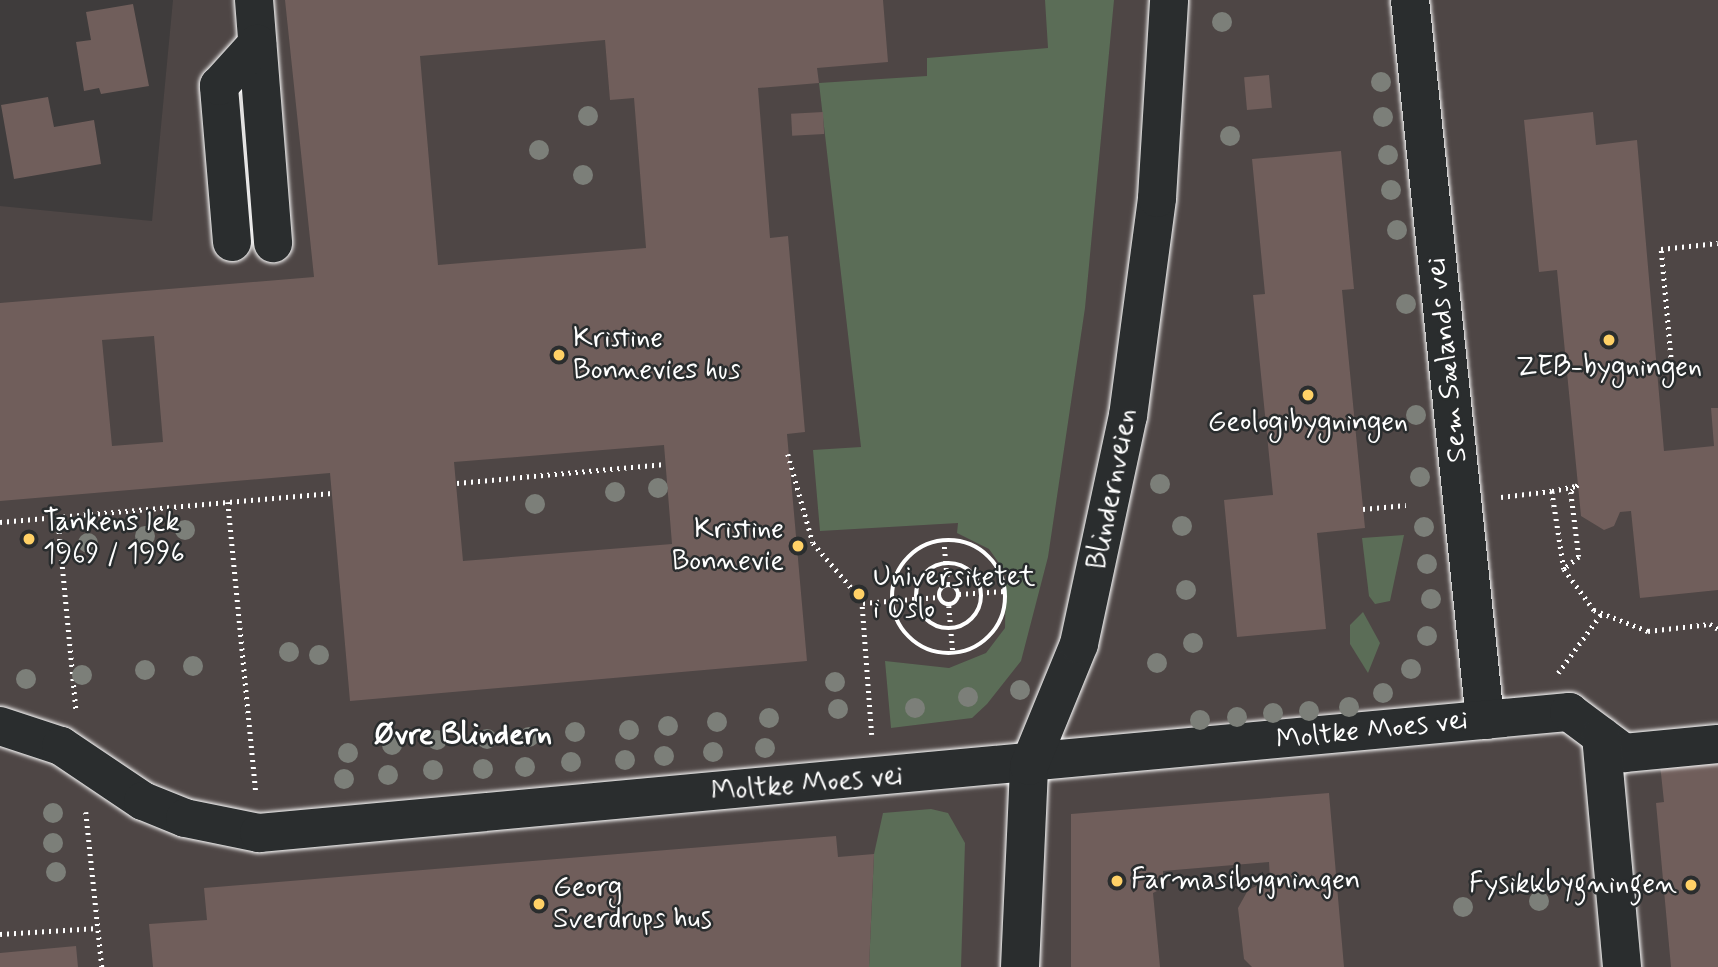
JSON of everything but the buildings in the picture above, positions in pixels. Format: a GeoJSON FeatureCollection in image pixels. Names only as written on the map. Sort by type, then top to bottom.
{"type":"FeatureCollection","features":[{"type":"Feature","properties":{"kind":"street"},"geometry":{"type":"LineString","coordinates":[[254,0],[273,243]]}},
{"type":"Feature","properties":{"kind":"street","name":"Blindernveien"},"geometry":{"type":"LineString","coordinates":[[1020,967],[1029,766],[1079,644],[1118,478],[1157,198],[1169,0]]}},
{"type":"Feature","properties":{"kind":"street","name":"Sem Sælands vei"},"geometry":{"type":"LineString","coordinates":[[1410,0],[1485,720]]}},
{"type":"Feature","properties":{"kind":"street"},"geometry":{"type":"LineString","coordinates":[[232,242],[219,86],[257,44]]}},
{"type":"Feature","properties":{"kind":"street","name":"Moltke Moes vei"},"geometry":{"type":"LineString","coordinates":[[0,726],[61,747],[143,801],[185,818],[259,833],[1029,766],[1569,712],[1612,745]]}},
{"type":"Feature","properties":{"kind":"street"},"geometry":{"type":"LineString","coordinates":[[1622,967],[1612,745],[1718,744]]}},
{"type":"Feature","properties":{"kind":"path"},"geometry":{"type":"LineString","coordinates":[[1672,371],[1661,249],[1718,243]]}},
{"type":"Feature","properties":{"kind":"path"},"geometry":{"type":"LineString","coordinates":[[788,454],[813,543],[863,603],[873,743]]}},
{"type":"Feature","properties":{"kind":"path"},"geometry":{"type":"LineString","coordinates":[[457,483],[665,464]]}},
{"type":"Feature","properties":{"kind":"path"},"geometry":{"type":"LineString","coordinates":[[1463,501],[1552,491],[1578,485],[1571,492],[1578,556],[1564,569]]}},
{"type":"Feature","properties":{"kind":"path"},"geometry":{"type":"LineString","coordinates":[[1552,491],[1564,569],[1601,614],[1648,631],[1710,624],[1718,629]]}},
{"type":"Feature","properties":{"kind":"path"},"geometry":{"type":"LineString","coordinates":[[0,522],[332,493]]}},
{"type":"Feature","properties":{"kind":"path"},"geometry":{"type":"LineString","coordinates":[[228,502],[257,800]]}},
{"type":"Feature","properties":{"kind":"path"},"geometry":{"type":"LineString","coordinates":[[1363,509],[1406,506]]}},
{"type":"Feature","properties":{"kind":"path"},"geometry":{"type":"LineString","coordinates":[[58,518],[76,711]]}},
{"type":"Feature","properties":{"kind":"path"},"geometry":{"type":"LineString","coordinates":[[939,597],[948,585],[944,540]]}},
{"type":"Feature","properties":{"kind":"path"},"geometry":{"type":"LineString","coordinates":[[944,540],[985,552],[1005,591],[993,632],[953,653],[912,639],[892,601],[906,560],[944,540]]}},
{"type":"Feature","properties":{"kind":"path"},"geometry":{"type":"LineString","coordinates":[[947,563],[971,572],[981,592],[972,619],[951,628],[926,620],[916,599],[924,575],[947,563]]}},
{"type":"Feature","properties":{"kind":"path"},"geometry":{"type":"LineString","coordinates":[[948,585],[959,594],[1005,591]]}},
{"type":"Feature","properties":{"kind":"path"},"geometry":{"type":"LineString","coordinates":[[953,653],[950,606],[959,594]]}},
{"type":"Feature","properties":{"kind":"path"},"geometry":{"type":"LineString","coordinates":[[863,603],[939,597],[950,606]]}},
{"type":"Feature","properties":{"kind":"path"},"geometry":{"type":"LineString","coordinates":[[1566,663],[1601,614]]}},
{"type":"Feature","properties":{"kind":"path"},"geometry":{"type":"LineString","coordinates":[[86,805],[102,967]]}},
{"type":"Feature","properties":{"kind":"path"},"geometry":{"type":"LineString","coordinates":[[0,934],[98,928]]}},
{"type":"Feature","properties":{"kind":"shaded area","name":"Universitetet i Oslo"},"geometry":{"type":"Polygon","coordinates":[[[173,0],[1718,0],[1718,967],[0,967],[0,206],[152,221],[173,0]]]}},
{"type":"Feature","properties":{"kind":"green space"},"geometry":{"type":"Polygon","coordinates":[[[1045,0],[1114,0],[1085,308],[1048,557],[1021,661],[987,704],[972,718],[891,728],[885,661],[949,668],[986,653],[1005,628],[1006,573],[989,549],[957,533],[958,523],[820,531],[813,450],[861,447],[819,83],[927,76],[927,58],[1048,48],[1045,0]]]}},
{"type":"Feature","properties":{"kind":"green space"},"geometry":{"type":"Polygon","coordinates":[[[1404,535],[1390,601],[1375,604],[1369,596],[1362,538],[1404,535]]]}},
{"type":"Feature","properties":{"kind":"green space"},"geometry":{"type":"Polygon","coordinates":[[[1363,612],[1380,643],[1368,673],[1350,644],[1350,625],[1363,612]]]}},
{"type":"Feature","properties":{"kind":"green space"},"geometry":{"type":"Polygon","coordinates":[[[931,809],[948,813],[965,843],[961,967],[869,967],[874,854],[883,813],[931,809]]]}},
{"type":"Feature","properties":{"kind":"place","name":"ZEB-bygningen"},"geometry":{"type":"Point","coordinates":[1609,340]}},
{"type":"Feature","properties":{"kind":"place","name":"Kristine Bonnevies hus"},"geometry":{"type":"Point","coordinates":[559,355]}},
{"type":"Feature","properties":{"kind":"place","name":"Geologibygningen"},"geometry":{"type":"Point","coordinates":[1308,395]}},
{"type":"Feature","properties":{"kind":"place","name":"Tankens lek 1969 / 1996"},"geometry":{"type":"Point","coordinates":[29,539]}},
{"type":"Feature","properties":{"kind":"place","name":"Kristine Bonnevie"},"geometry":{"type":"Point","coordinates":[798,546]}},
{"type":"Feature","properties":{"kind":"place","name":"Universitetet i Oslo"},"geometry":{"type":"Point","coordinates":[859,594]}},
{"type":"Feature","properties":{"kind":"place","name":"Farmasibygningen"},"geometry":{"type":"Point","coordinates":[1117,881]}},
{"type":"Feature","properties":{"kind":"place","name":"Fysikkbygningen"},"geometry":{"type":"Point","coordinates":[1691,885]}},
{"type":"Feature","properties":{"kind":"place","name":"Georg Sverdrups hus"},"geometry":{"type":"Point","coordinates":[539,904]}},
{"type":"Feature","properties":{"kind":"district","name":"Øvre Blindern"},"geometry":{"type":"Point","coordinates":[463,735]}}]}
